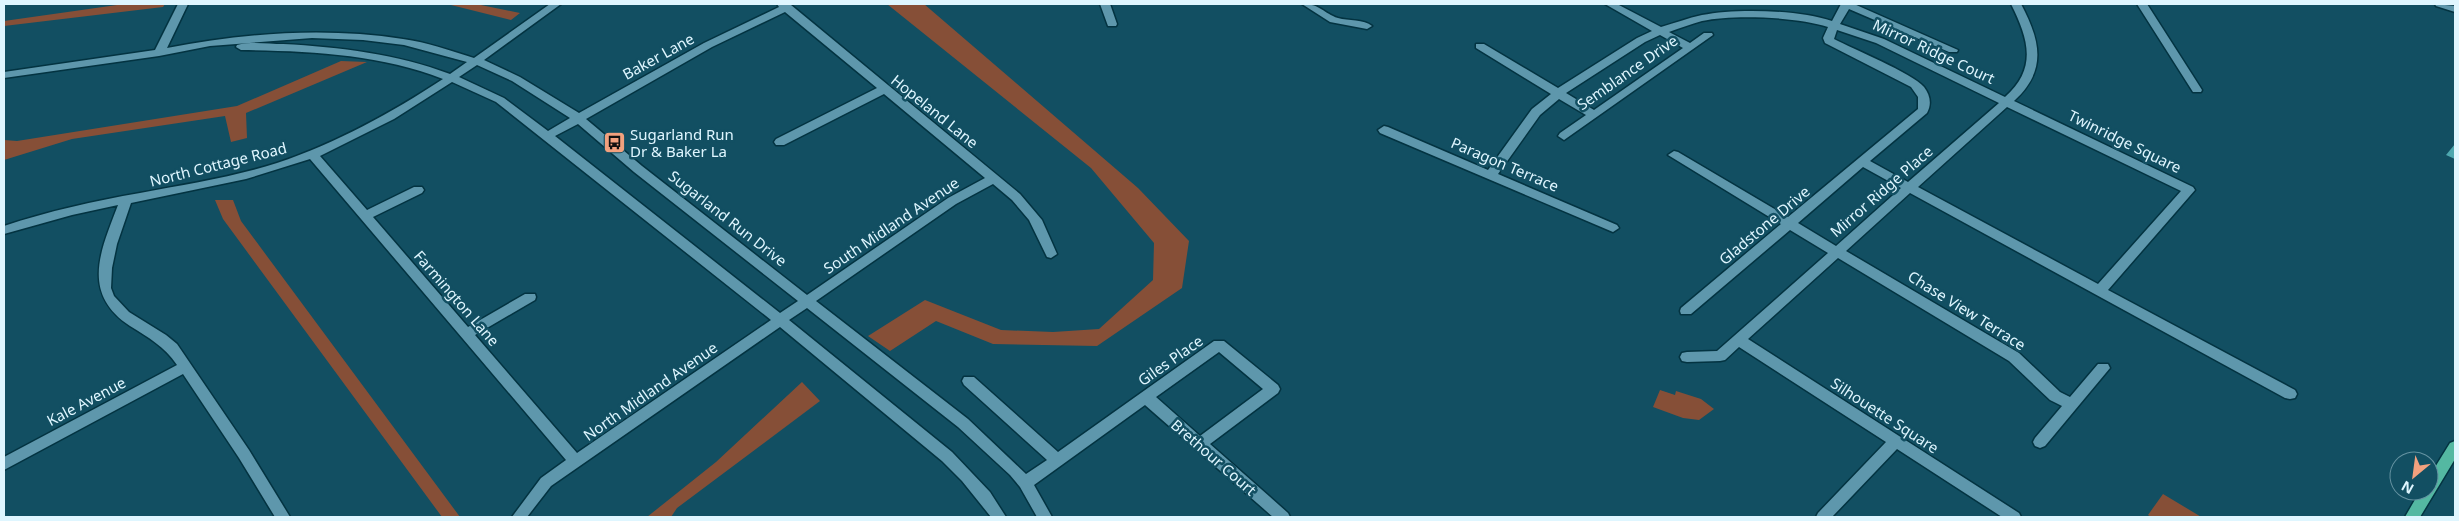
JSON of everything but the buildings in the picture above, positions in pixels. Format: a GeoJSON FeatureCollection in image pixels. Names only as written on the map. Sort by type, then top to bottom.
{"type":"FeatureCollection","features":[{"type":"Feature","properties":{"kind":"main road"},"geometry":{"type":"LineString","coordinates":[[2439,474],[2455,447]]}},
{"type":"Feature","properties":{"kind":"main road"},"geometry":{"type":"LineString","coordinates":[[2412,517],[2422,501]]}},
{"type":"Feature","properties":{"kind":"street"},"geometry":{"type":"LineString","coordinates":[[159,53],[183,4]]}},
{"type":"Feature","properties":{"kind":"street","name":"North Cottage Road"},"geometry":{"type":"LineString","coordinates":[[4,230],[63,212],[228,180],[313,155],[392,117],[476,61],[556,4]]}},
{"type":"Feature","properties":{"kind":"street"},"geometry":{"type":"LineString","coordinates":[[1105,4],[1112,24]]}},
{"type":"Feature","properties":{"kind":"street"},"geometry":{"type":"LineString","coordinates":[[1307,4],[1334,20],[1368,26]]}},
{"type":"Feature","properties":{"kind":"street"},"geometry":{"type":"LineString","coordinates":[[1610,4],[1690,47]]}},
{"type":"Feature","properties":{"kind":"street"},"geometry":{"type":"LineString","coordinates":[[1833,24],[1846,4],[1953,50]]}},
{"type":"Feature","properties":{"kind":"street","name":"Mirror Ridge Place"},"geometry":{"type":"LineString","coordinates":[[1686,357],[1720,356],[2007,101],[2029,74],[2033,60],[2032,38],[2016,4]]}},
{"type":"Feature","properties":{"kind":"street"},"geometry":{"type":"LineString","coordinates":[[2142,4],[2197,90]]}},
{"type":"Feature","properties":{"kind":"street"},"geometry":{"type":"LineString","coordinates":[[2440,4],[2455,9]]}},
{"type":"Feature","properties":{"kind":"street","name":"Hopeland Lane"},"geometry":{"type":"LineString","coordinates":[[784,6],[994,178],[1037,218],[1044,230],[1051,254]]}},
{"type":"Feature","properties":{"kind":"street","name":"Baker Lane"},"geometry":{"type":"LineString","coordinates":[[547,136],[708,45],[784,6]]}},
{"type":"Feature","properties":{"kind":"street","name":"Mirror Ridge Court"},"geometry":{"type":"LineString","coordinates":[[1490,176],[1536,112],[1559,93],[1641,40],[1660,31],[1723,10],[1833,24],[1906,52],[2007,101]]}},
{"type":"Feature","properties":{"kind":"street","name":"Gladstone Drive"},"geometry":{"type":"LineString","coordinates":[[1686,311],[1923,110],[1926,100],[1921,90],[1911,82],[1833,44],[1828,38],[1833,24]]}},
{"type":"Feature","properties":{"kind":"street","name":"Semblance Drive"},"geometry":{"type":"LineString","coordinates":[[1564,136],[1708,35]]}},
{"type":"Feature","properties":{"kind":"street","name":"Sugarland Run Drive"},"geometry":{"type":"LineString","coordinates":[[4,75],[246,39],[329,36],[405,42],[476,61],[516,79],[578,118],[638,168],[963,423],[994,450],[1025,483],[1045,517]]}},
{"type":"Feature","properties":{"kind":"street","name":"Sugarland Run Drive"},"geometry":{"type":"LineString","coordinates":[[159,53],[237,47],[287,46],[381,58],[451,78],[500,100],[781,320],[964,473],[1000,517]]}},
{"type":"Feature","properties":{"kind":"street"},"geometry":{"type":"LineString","coordinates":[[1480,46],[1593,114]]}},
{"type":"Feature","properties":{"kind":"street"},"geometry":{"type":"LineString","coordinates":[[780,142],[884,89]]}},
{"type":"Feature","properties":{"kind":"street","name":"Twinridge Square"},"geometry":{"type":"LineString","coordinates":[[2007,101],[2189,190],[2100,291]]}},
{"type":"Feature","properties":{"kind":"street","name":"Paragon Terrace"},"geometry":{"type":"LineString","coordinates":[[1384,130],[1613,228]]}},
{"type":"Feature","properties":{"kind":"street","name":"Farmington Lane"},"geometry":{"type":"LineString","coordinates":[[313,155],[576,462]]}},
{"type":"Feature","properties":{"kind":"street","name":"Chase View Terrace"},"geometry":{"type":"LineString","coordinates":[[1674,155],[1839,251],[2014,357],[2055,396],[2072,404]]}},
{"type":"Feature","properties":{"kind":"street"},"geometry":{"type":"LineString","coordinates":[[1862,162],[2290,394]]}},
{"type":"Feature","properties":{"kind":"street","name":"South Midland Avenue"},"geometry":{"type":"LineString","coordinates":[[808,301],[952,201],[994,178]]}},
{"type":"Feature","properties":{"kind":"street"},"geometry":{"type":"LineString","coordinates":[[365,216],[418,190]]}},
{"type":"Feature","properties":{"kind":"street"},"geometry":{"type":"LineString","coordinates":[[126,201],[107,264],[105,289],[111,303],[120,312],[161,337],[172,348],[284,517]]}},
{"type":"Feature","properties":{"kind":"street"},"geometry":{"type":"LineString","coordinates":[[467,334],[530,297]]}},
{"type":"Feature","properties":{"kind":"street","name":"North Midland Avenue"},"geometry":{"type":"LineString","coordinates":[[519,517],[546,482],[808,301]]}},
{"type":"Feature","properties":{"kind":"street","name":"Silhouette Square"},"geometry":{"type":"LineString","coordinates":[[1739,340],[2014,517]]}},
{"type":"Feature","properties":{"kind":"street","name":"Giles Place"},"geometry":{"type":"LineString","coordinates":[[1025,483],[1219,345],[1274,389],[1200,444]]}},
{"type":"Feature","properties":{"kind":"street","name":"Kale Avenue"},"geometry":{"type":"LineString","coordinates":[[4,464],[185,367]]}},
{"type":"Feature","properties":{"kind":"street"},"geometry":{"type":"LineString","coordinates":[[2040,442],[2103,368]]}},
{"type":"Feature","properties":{"kind":"street"},"geometry":{"type":"LineString","coordinates":[[969,380],[1057,460]]}},
{"type":"Feature","properties":{"kind":"street","name":"Brethour Court"},"geometry":{"type":"LineString","coordinates":[[1146,397],[1276,515]]}},
{"type":"Feature","properties":{"kind":"street"},"geometry":{"type":"LineString","coordinates":[[1823,517],[1895,442]]}},
{"type":"Feature","properties":{"kind":"shaded area"},"geometry":{"type":"Polygon","coordinates":[[[124,4],[165,4],[163,7],[4,26],[4,21],[124,4]]]}},
{"type":"Feature","properties":{"kind":"shaded area"},"geometry":{"type":"Polygon","coordinates":[[[447,4],[476,4],[520,13],[511,20],[447,4]]]}},
{"type":"Feature","properties":{"kind":"shaded area"},"geometry":{"type":"Polygon","coordinates":[[[887,4],[924,4],[1138,188],[1189,241],[1182,288],[1097,346],[993,344],[936,321],[890,351],[868,336],[925,300],[1001,330],[1053,332],[1099,329],[1153,280],[1154,243],[1091,168],[887,4]]]}},
{"type":"Feature","properties":{"kind":"shaded area"},"geometry":{"type":"Polygon","coordinates":[[[341,61],[367,62],[246,113],[247,138],[231,142],[225,116],[72,139],[4,160],[4,140],[17,141],[237,106],[341,61]]]}},
{"type":"Feature","properties":{"kind":"shaded area"},"geometry":{"type":"Polygon","coordinates":[[[215,200],[233,200],[241,221],[460,517],[442,517],[223,219],[215,200]]]}},
{"type":"Feature","properties":{"kind":"shaded area"},"geometry":{"type":"Polygon","coordinates":[[[802,382],[820,401],[677,508],[671,517],[647,517],[716,462],[802,382]]]}},
{"type":"Feature","properties":{"kind":"shaded area"},"geometry":{"type":"Polygon","coordinates":[[[1660,390],[1675,395],[1676,391],[1701,399],[1714,409],[1699,420],[1683,418],[1653,407],[1660,390]]]}},
{"type":"Feature","properties":{"kind":"shaded area"},"geometry":{"type":"Polygon","coordinates":[[[2163,494],[2201,517],[2151,517],[2148,515],[2163,494]]]}},
{"type":"Feature","properties":{"kind":"place","name":"Sugarland Run Dr & Baker La"},"geometry":{"type":"Point","coordinates":[614,143]}}]}
